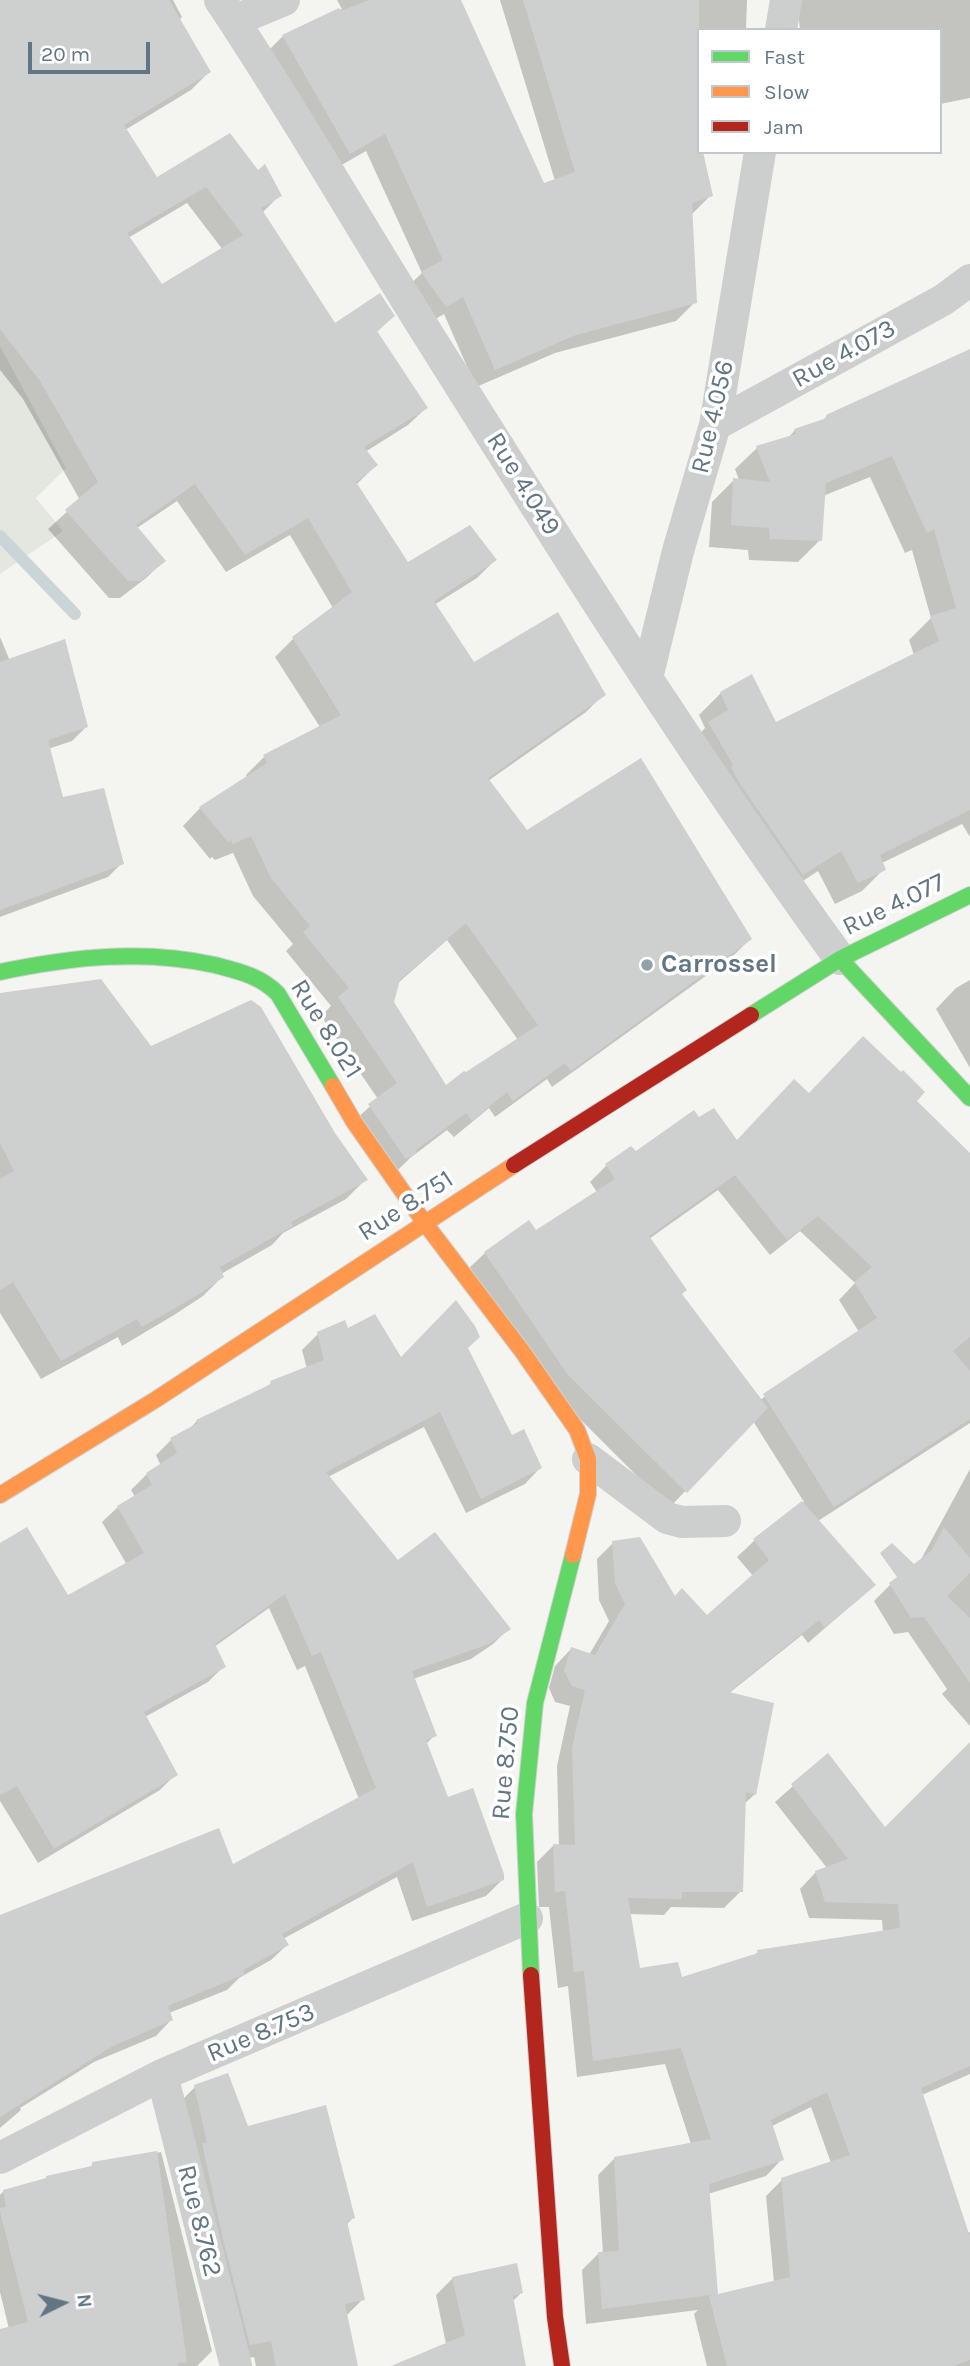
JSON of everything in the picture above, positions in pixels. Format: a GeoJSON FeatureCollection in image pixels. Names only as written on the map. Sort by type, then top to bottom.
{"type":"FeatureCollection","features":[{"type":"Feature","properties":{"kind":"street"},"geometry":{"type":"LineString","coordinates":[[227,11],[284,0]]}},
{"type":"Feature","properties":{"kind":"street"},"geometry":{"type":"LineString","coordinates":[[781,28],[786,0]]}},
{"type":"Feature","properties":{"kind":"street","name":"Rue 4.049"},"geometry":{"type":"LineString","coordinates":[[227,11],[647,678],[777,873],[839,959]]}},
{"type":"Feature","properties":{"kind":"street","name":"Rue 4.056"},"geometry":{"type":"LineString","coordinates":[[647,678],[678,551],[715,425],[760,154]]}},
{"type":"Feature","properties":{"kind":"street","name":"Rue 4.073"},"geometry":{"type":"LineString","coordinates":[[715,425],[943,300],[970,280]]}},
{"type":"Feature","properties":{"kind":"street","name":"Rue 4.077"},"geometry":{"type":"LineString","coordinates":[[839,959],[970,895]]}},
{"type":"Feature","properties":{"kind":"street","name":"Rue 8.021"},"geometry":{"type":"LineString","coordinates":[[0,972],[83,957],[135,957],[196,960],[256,976],[268,982],[278,994],[354,1122],[425,1222]]}},
{"type":"Feature","properties":{"kind":"street"},"geometry":{"type":"LineString","coordinates":[[839,959],[970,1098]]}},
{"type":"Feature","properties":{"kind":"street","name":"Rue 8.751"},"geometry":{"type":"LineString","coordinates":[[0,1494],[155,1400],[425,1222],[839,959]]}},
{"type":"Feature","properties":{"kind":"street","name":"Rue 8.750"},"geometry":{"type":"LineString","coordinates":[[425,1222],[537,1372],[577,1430],[589,1459],[588,1494],[583,1520],[542,1670],[532,1728],[524,1814],[527,1918],[555,2317],[562,2366]]}},
{"type":"Feature","properties":{"kind":"street"},"geometry":{"type":"LineString","coordinates":[[589,1459],[667,1518],[682,1522],[725,1521]]}},
{"type":"Feature","properties":{"kind":"street","name":"Rue 8.753"},"geometry":{"type":"LineString","coordinates":[[0,2158],[162,2075],[527,1918]]}},
{"type":"Feature","properties":{"kind":"street","name":"Rue 8.762"},"geometry":{"type":"LineString","coordinates":[[162,2075],[236,2366]]}},
{"type":"Feature","properties":{"kind":"shaded area"},"geometry":{"type":"Polygon","coordinates":[[[0,346],[66,468],[36,498],[63,531],[0,574],[0,346]]]}},
{"type":"Feature","properties":{"kind":"building"},"geometry":{"type":"Polygon","coordinates":[[[0,0],[169,0],[211,72],[124,125],[157,177],[230,133],[258,170],[265,164],[282,196],[261,208],[335,323],[380,293],[395,316],[377,331],[428,408],[364,447],[378,465],[356,482],[408,562],[470,525],[497,560],[434,601],[474,662],[558,612],[606,695],[488,778],[527,830],[641,758],[752,939],[571,1071],[565,1063],[513,1101],[507,1092],[472,1121],[466,1113],[406,1159],[368,1104],[397,1083],[338,997],[349,988],[303,932],[310,926],[271,878],[251,836],[233,844],[231,840],[228,842],[199,807],[267,763],[263,755],[341,715],[292,637],[352,592],[308,518],[245,555],[195,484],[136,525],[166,561],[140,581],[128,581],[65,510],[98,482],[40,381],[0,329],[0,0]],[[206,187],[127,233],[162,284],[243,235],[206,187]],[[466,923],[400,980],[394,1002],[446,1085],[538,1025],[466,923]]]}},
{"type":"Feature","properties":{"kind":"building"},"geometry":{"type":"Polygon","coordinates":[[[369,0],[461,0],[544,183],[575,172],[523,0],[699,0],[697,154],[703,154],[713,196],[692,203],[697,303],[576,335],[495,370],[463,297],[446,307],[421,272],[443,260],[385,134],[350,154],[282,35],[339,8],[341,11],[369,0]]]}},
{"type":"Feature","properties":{"kind":"building"},"geometry":{"type":"Polygon","coordinates":[[[970,349],[970,810],[880,855],[886,870],[858,883],[841,851],[803,875],[740,784],[731,767],[733,765],[708,722],[728,710],[720,692],[752,674],[776,722],[939,641],[930,616],[956,608],[934,529],[927,533],[892,456],[826,483],[822,541],[770,539],[769,528],[731,525],[733,478],[770,482],[756,446],[796,434],[794,429],[827,418],[826,415],[970,349]]]}},
{"type":"Feature","properties":{"kind":"building"},"geometry":{"type":"Polygon","coordinates":[[[65,639],[88,727],[48,740],[63,797],[104,788],[124,864],[0,910],[0,662],[65,639]]]}},
{"type":"Feature","properties":{"kind":"building"},"geometry":{"type":"Polygon","coordinates":[[[101,979],[151,1046],[251,1000],[261,1007],[335,1133],[368,1180],[291,1222],[293,1226],[220,1267],[224,1277],[196,1296],[142,1327],[137,1319],[61,1361],[13,1282],[0,1290],[0,1179],[14,1171],[0,1143],[0,993],[101,979]]]}},
{"type":"Feature","properties":{"kind":"building"},"geometry":{"type":"Polygon","coordinates":[[[863,1036],[925,1092],[917,1101],[970,1153],[970,1337],[953,1351],[970,1371],[970,1419],[834,1507],[763,1394],[877,1318],[854,1282],[872,1267],[818,1216],[787,1240],[735,1175],[649,1236],[687,1290],[682,1294],[768,1408],[687,1493],[568,1375],[484,1252],[529,1220],[536,1230],[615,1179],[605,1164],[631,1146],[636,1151],[694,1110],[699,1117],[714,1108],[737,1140],[794,1079],[809,1093],[863,1036]]]}},
{"type":"Feature","properties":{"kind":"building"},"geometry":{"type":"Polygon","coordinates":[[[456,1300],[480,1337],[468,1348],[512,1435],[524,1429],[542,1468],[481,1499],[440,1412],[326,1472],[398,1560],[435,1532],[511,1629],[489,1644],[412,1671],[437,1736],[426,1740],[448,1797],[473,1788],[504,1880],[427,1907],[413,1862],[282,1934],[289,1945],[243,1970],[245,1974],[168,2006],[173,2020],[111,2047],[0,2117],[0,1915],[219,1828],[233,1864],[376,1788],[321,1652],[312,1656],[285,1594],[215,1644],[226,1667],[144,1712],[178,1775],[54,1849],[17,1786],[0,1795],[0,1543],[27,1527],[68,1595],[144,1553],[117,1506],[152,1485],[146,1473],[177,1453],[170,1438],[198,1423],[196,1420],[271,1384],[270,1381],[324,1360],[317,1332],[345,1320],[348,1328],[375,1314],[401,1357],[456,1300]]]}},
{"type":"Feature","properties":{"kind":"building"},"geometry":{"type":"Polygon","coordinates":[[[802,1501],[876,1585],[825,1628],[819,1620],[729,1692],[774,1703],[756,1795],[746,1792],[743,1892],[682,1892],[682,1899],[628,1898],[640,1968],[678,1962],[682,1977],[758,1953],[757,1950],[900,1928],[898,1904],[825,1902],[815,1871],[848,1859],[791,1784],[828,1753],[885,1827],[970,1742],[970,2066],[921,2088],[970,2237],[970,2360],[952,2366],[727,2366],[709,2296],[718,2294],[602,2309],[598,2252],[619,2251],[614,2157],[711,2139],[681,2048],[593,2061],[584,1971],[574,1972],[565,1891],[555,1892],[553,1844],[575,1845],[572,1748],[585,1690],[572,1686],[564,1671],[571,1647],[595,1655],[625,1604],[615,1583],[612,1541],[640,1537],[675,1596],[682,1588],[707,1615],[769,1560],[753,1539],[802,1501]],[[827,2092],[771,2120],[784,2160],[709,2184],[718,2294],[790,2277],[781,2178],[850,2155],[827,2092]]]}},
{"type":"Feature","properties":{"kind":"building"},"geometry":{"type":"Polygon","coordinates":[[[944,1527],[970,1558],[970,1573],[947,1596],[970,1618],[970,1683],[924,1617],[911,1618],[889,1583],[897,1577],[880,1553],[892,1543],[914,1564],[931,1551],[944,1527]]]}},
{"type":"Feature","properties":{"kind":"building"},"geometry":{"type":"Polygon","coordinates":[[[228,2073],[248,2126],[326,2105],[355,2218],[347,2221],[365,2300],[345,2304],[358,2366],[276,2366],[271,2341],[250,2345],[202,2143],[207,2143],[194,2085],[228,2073]]]}},
{"type":"Feature","properties":{"kind":"building"},"geometry":{"type":"Polygon","coordinates":[[[157,2151],[187,2362],[178,2363],[178,2366],[0,2366],[0,2329],[28,2322],[0,2211],[0,2208],[6,2207],[3,2190],[46,2176],[92,2166],[92,2162],[157,2151]]]}},
{"type":"Feature","properties":{"kind":"building"},"geometry":{"type":"Polygon","coordinates":[[[517,2263],[523,2293],[513,2296],[526,2366],[391,2366],[465,2335],[452,2277],[517,2263]]]}},
{"type":"Feature","properties":{"kind":"waterway"},"geometry":{"type":"LineString","coordinates":[[0,536],[75,614]]}},
{"type":"Feature","properties":{"kind":"traffic: fast"},"geometry":{"type":"LineString","coordinates":[[751,1015],[840,959],[970,895]]}},
{"type":"Feature","properties":{"kind":"traffic: fast"},"geometry":{"type":"LineString","coordinates":[[0,972],[53,962],[134,956],[188,960],[241,972],[257,978],[278,994],[333,1086]]}},
{"type":"Feature","properties":{"kind":"traffic: fast"},"geometry":{"type":"LineString","coordinates":[[840,959],[970,1098]]}},
{"type":"Feature","properties":{"kind":"traffic: fast"},"geometry":{"type":"LineString","coordinates":[[531,1975],[524,1814],[535,1703],[573,1555]]}},
{"type":"Feature","properties":{"kind":"traffic: slow"},"geometry":{"type":"LineString","coordinates":[[333,1086],[354,1122],[424,1222],[522,1351],[577,1430],[588,1459],[588,1494],[573,1555]]}},
{"type":"Feature","properties":{"kind":"traffic: slow"},"geometry":{"type":"LineString","coordinates":[[0,1495],[155,1400],[514,1165]]}},
{"type":"Feature","properties":{"kind":"traffic: jam"},"geometry":{"type":"LineString","coordinates":[[514,1165],[751,1015]]}},
{"type":"Feature","properties":{"kind":"traffic: jam"},"geometry":{"type":"LineString","coordinates":[[531,1975],[555,2317],[562,2366]]}},
{"type":"Feature","properties":{"kind":"place","name":"Carrossel"},"geometry":{"type":"Point","coordinates":[647,965]}}]}
